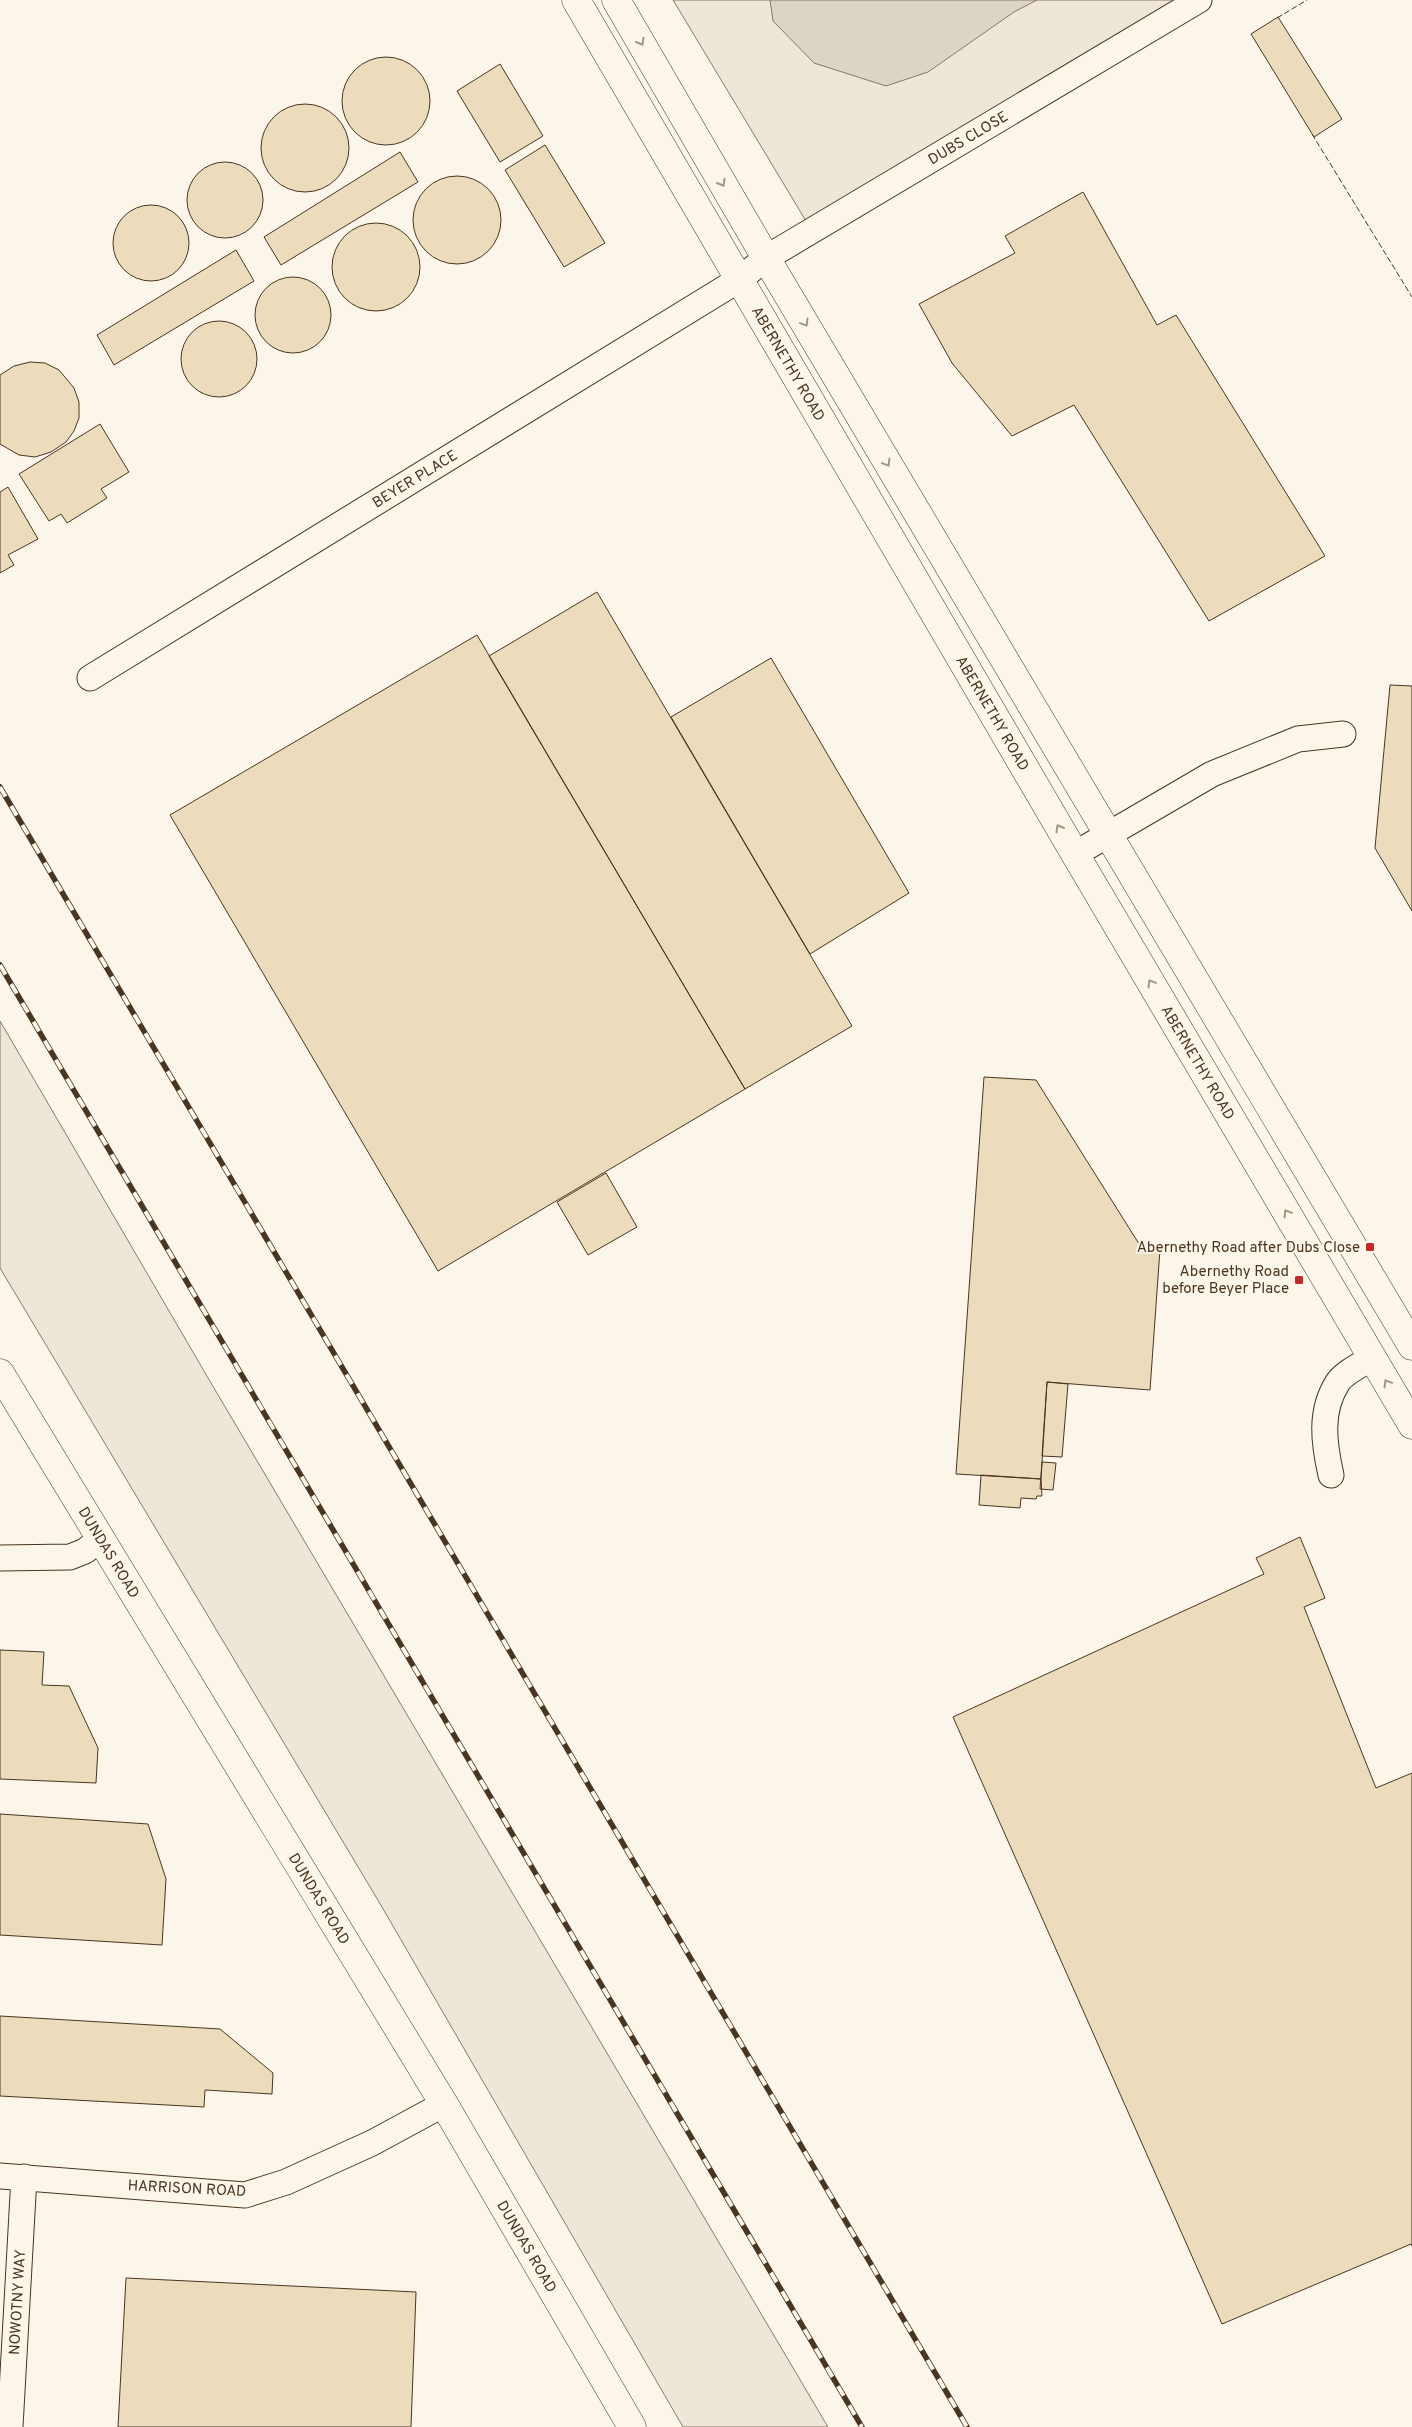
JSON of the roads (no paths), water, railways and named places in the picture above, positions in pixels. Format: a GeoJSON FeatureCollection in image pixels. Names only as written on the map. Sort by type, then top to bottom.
{"type":"FeatureCollection","features":[{"type":"Feature","properties":{"kind":"main road","name":"ABERNETHY ROAD"},"geometry":{"type":"LineString","coordinates":[[576,0],[1075,854],[1372,1358],[1410,1419]]}},
{"type":"Feature","properties":{"kind":"main road"},"geometry":{"type":"LineString","coordinates":[[616,0],[766,258],[1412,1346]]}},
{"type":"Feature","properties":{"kind":"main road","name":"DUNDAS ROAD"},"geometry":{"type":"LineString","coordinates":[[0,1373],[444,2104],[632,2427]]}},
{"type":"Feature","properties":{"kind":"street","name":"DUBS CLOSE"},"geometry":{"type":"LineString","coordinates":[[740,280],[766,258],[1199,0]]}},
{"type":"Feature","properties":{"kind":"street","name":"BEYER PLACE"},"geometry":{"type":"LineString","coordinates":[[90,678],[740,280]]}},
{"type":"Feature","properties":{"kind":"street"},"geometry":{"type":"LineString","coordinates":[[1075,854],[1212,774],[1298,738],[1343,734]]}},
{"type":"Feature","properties":{"kind":"street"},"geometry":{"type":"LineString","coordinates":[[1331,1475],[1324,1445],[1325,1411],[1338,1381],[1372,1358]]}},
{"type":"Feature","properties":{"kind":"street"},"geometry":{"type":"LineString","coordinates":[[0,1558],[70,1557],[84,1551],[100,1540]]}},
{"type":"Feature","properties":{"kind":"street","name":"HARRISON ROAD"},"geometry":{"type":"LineString","coordinates":[[12,2176],[245,2195],[286,2182],[372,2143],[444,2104]]}},
{"type":"Feature","properties":{"kind":"street","name":"NOWOTNY WAY"},"geometry":{"type":"LineString","coordinates":[[10,2427],[12,2176]]}},
{"type":"Feature","properties":{"kind":"railway"},"geometry":{"type":"LineString","coordinates":[[0,787],[967,2427]]}},
{"type":"Feature","properties":{"kind":"railway"},"geometry":{"type":"LineString","coordinates":[[0,965],[862,2427]]}},
{"type":"Feature","properties":{"kind":"place","name":"Abernethy Road after Dubs Close"},"geometry":{"type":"Point","coordinates":[1370,1247]}},
{"type":"Feature","properties":{"kind":"place","name":"Abernethy Road before Beyer Place"},"geometry":{"type":"Point","coordinates":[1299,1280]}}]}
